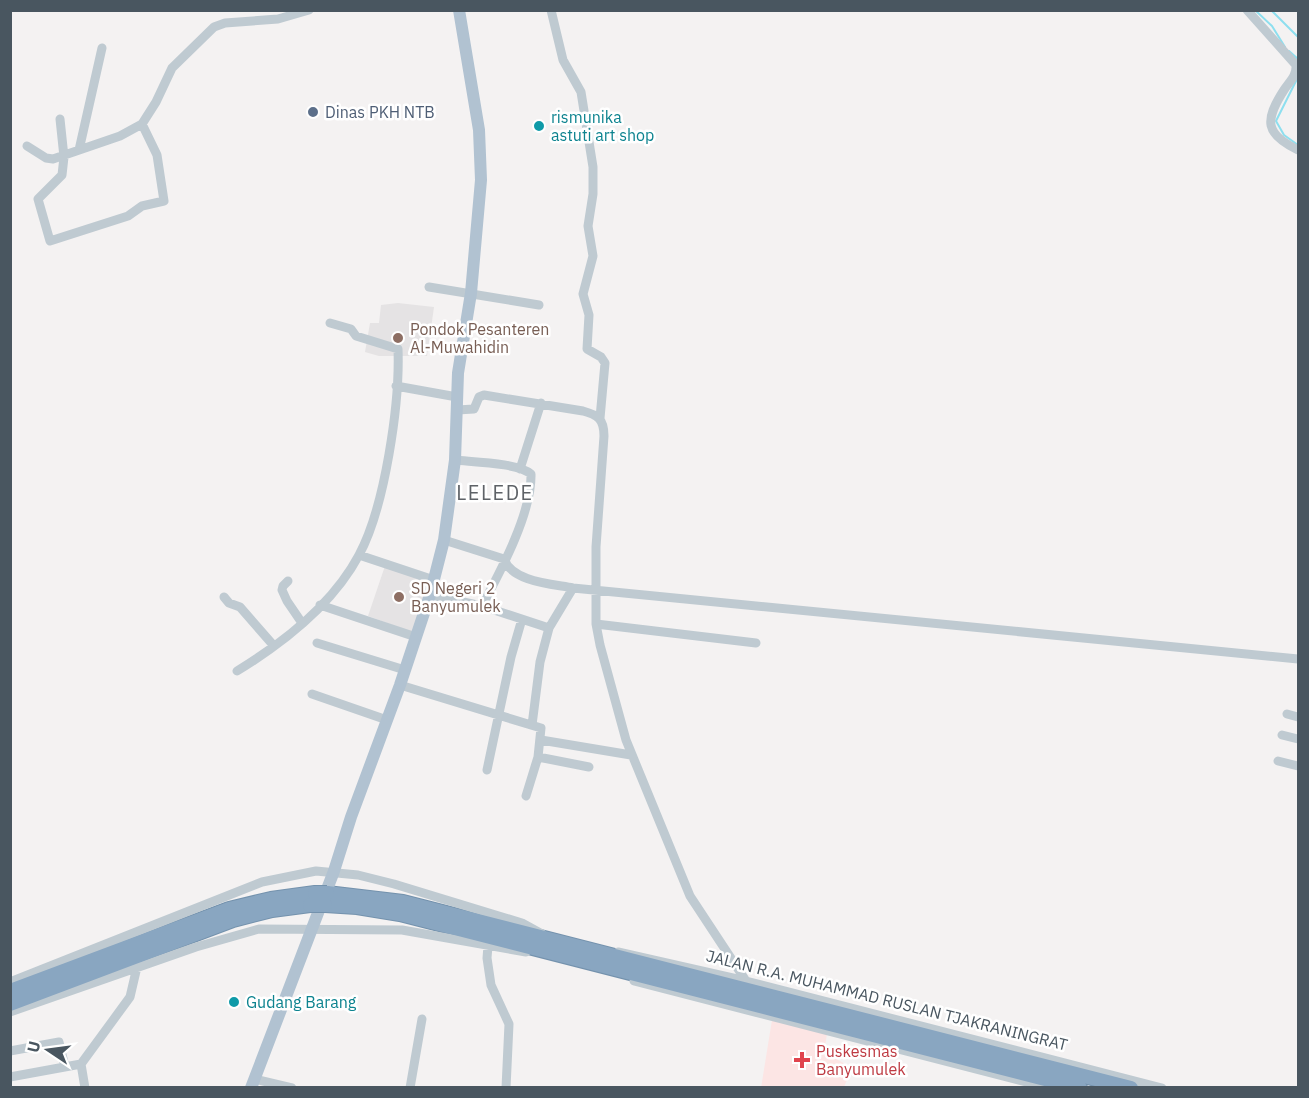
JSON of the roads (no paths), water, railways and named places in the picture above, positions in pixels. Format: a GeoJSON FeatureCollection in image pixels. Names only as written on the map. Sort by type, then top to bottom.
{"type":"FeatureCollection","features":[{"type":"Feature","properties":{"kind":"highway","name":"JALAN R.A. MUHAMMAD RUSLAN TJAKRANINGRAT"},"geometry":{"type":"LineString","coordinates":[[10,991],[238,906],[270,899],[383,898],[548,939],[603,959],[1080,1088]]}},
{"type":"Feature","properties":{"kind":"highway","name":"JALAN R.A. MUHAMMAD RUSLAN TJAKRANINGRAT"},"geometry":{"type":"LineString","coordinates":[[10,1004],[233,920],[319,899],[391,912],[550,953],[603,959],[1131,1088]]}},
{"type":"Feature","properties":{"kind":"main road"},"geometry":{"type":"LineString","coordinates":[[452,10],[477,159]]}},
{"type":"Feature","properties":{"kind":"main road"},"geometry":{"type":"LineString","coordinates":[[252,1083],[310,927],[334,871],[351,817],[400,685],[430,595],[444,540],[455,460],[459,360],[478,237],[474,219],[477,159],[459,10]]}},
{"type":"Feature","properties":{"kind":"street"},"geometry":{"type":"LineString","coordinates":[[27,146],[46,158],[64,157],[120,136],[142,124],[156,102],[172,68],[214,27],[225,23],[278,19],[309,10]]}},
{"type":"Feature","properties":{"kind":"street"},"geometry":{"type":"LineString","coordinates":[[551,10],[563,60],[583,99],[593,167],[588,226],[592,256],[583,289],[583,300],[589,315],[587,349],[601,357],[604,363],[600,418],[604,428],[596,548],[596,624],[622,728],[690,896],[746,981]]}},
{"type":"Feature","properties":{"kind":"street"},"geometry":{"type":"LineString","coordinates":[[1247,10],[1296,65],[1294,76],[1275,105],[1269,125],[1272,133],[1299,150]]}},
{"type":"Feature","properties":{"kind":"street"},"geometry":{"type":"LineString","coordinates":[[79,150],[102,48]]}},
{"type":"Feature","properties":{"kind":"street"},"geometry":{"type":"LineString","coordinates":[[60,119],[64,157],[62,175],[38,199],[50,241],[128,216],[140,206],[164,200],[157,155],[142,124]]}},
{"type":"Feature","properties":{"kind":"street"},"geometry":{"type":"LineString","coordinates":[[429,287],[539,305]]}},
{"type":"Feature","properties":{"kind":"street"},"geometry":{"type":"LineString","coordinates":[[237,671],[274,646],[320,606],[359,555],[377,505],[395,420],[398,347],[356,336],[351,329],[330,323]]}},
{"type":"Feature","properties":{"kind":"street"},"geometry":{"type":"LineString","coordinates":[[396,386],[458,397]]}},
{"type":"Feature","properties":{"kind":"street"},"geometry":{"type":"LineString","coordinates":[[457,410],[474,409],[481,395],[542,403],[600,418]]}},
{"type":"Feature","properties":{"kind":"street"},"geometry":{"type":"LineString","coordinates":[[520,469],[542,403]]}},
{"type":"Feature","properties":{"kind":"street"},"geometry":{"type":"LineString","coordinates":[[455,460],[520,469],[531,473],[531,483],[524,510],[482,606]]}},
{"type":"Feature","properties":{"kind":"street"},"geometry":{"type":"LineString","coordinates":[[444,540],[504,559]]}},
{"type":"Feature","properties":{"kind":"street"},"geometry":{"type":"LineString","coordinates":[[359,555],[434,580]]}},
{"type":"Feature","properties":{"kind":"street"},"geometry":{"type":"LineString","coordinates":[[504,559],[506,565],[517,573],[573,588],[1299,659]]}},
{"type":"Feature","properties":{"kind":"street"},"geometry":{"type":"LineString","coordinates":[[288,581],[283,586],[283,592],[302,623]]}},
{"type":"Feature","properties":{"kind":"street"},"geometry":{"type":"LineString","coordinates":[[532,724],[540,662],[549,628],[573,588]]}},
{"type":"Feature","properties":{"kind":"street"},"geometry":{"type":"LineString","coordinates":[[430,595],[482,606],[549,628]]}},
{"type":"Feature","properties":{"kind":"street"},"geometry":{"type":"LineString","coordinates":[[224,597],[229,603],[239,606],[274,646]]}},
{"type":"Feature","properties":{"kind":"street"},"geometry":{"type":"LineString","coordinates":[[320,606],[416,637]]}},
{"type":"Feature","properties":{"kind":"street"},"geometry":{"type":"LineString","coordinates":[[487,770],[511,657],[522,619]]}},
{"type":"Feature","properties":{"kind":"street"},"geometry":{"type":"LineString","coordinates":[[596,624],[756,643]]}},
{"type":"Feature","properties":{"kind":"street"},"geometry":{"type":"LineString","coordinates":[[317,644],[405,670]]}},
{"type":"Feature","properties":{"kind":"street"},"geometry":{"type":"LineString","coordinates":[[400,685],[541,728],[538,757],[526,796]]}},
{"type":"Feature","properties":{"kind":"street"},"geometry":{"type":"LineString","coordinates":[[312,694],[387,720]]}},
{"type":"Feature","properties":{"kind":"street"},"geometry":{"type":"LineString","coordinates":[[1287,714],[1299,717]]}},
{"type":"Feature","properties":{"kind":"street"},"geometry":{"type":"LineString","coordinates":[[1282,735],[1299,740]]}},
{"type":"Feature","properties":{"kind":"street"},"geometry":{"type":"LineString","coordinates":[[541,740],[632,755]]}},
{"type":"Feature","properties":{"kind":"street"},"geometry":{"type":"LineString","coordinates":[[538,757],[589,767]]}},
{"type":"Feature","properties":{"kind":"street"},"geometry":{"type":"LineString","coordinates":[[1278,761],[1299,766]]}},
{"type":"Feature","properties":{"kind":"street","name":"JALAN R.A. MUHAMMAD RUSLAN TJAKRANINGRAT"},"geometry":{"type":"LineString","coordinates":[[10,982],[262,882],[291,874],[334,871],[394,884],[522,923],[548,939]]}},
{"type":"Feature","properties":{"kind":"street","name":"JALAN R.A. MUHAMMAD RUSLAN TJAKRANINGRAT"},"geometry":{"type":"LineString","coordinates":[[10,1012],[248,931],[310,927],[402,930],[488,946],[550,953]]}},
{"type":"Feature","properties":{"kind":"street"},"geometry":{"type":"LineString","coordinates":[[488,946],[487,958],[491,985],[509,1024],[506,1088]]}},
{"type":"Feature","properties":{"kind":"street","name":"JALAN R.A. MUHAMMAD RUSLAN TJAKRANINGRAT"},"geometry":{"type":"LineString","coordinates":[[603,959],[646,956],[1162,1088]]}},
{"type":"Feature","properties":{"kind":"street","name":"JALAN R.A. MUHAMMAD RUSLAN TJAKRANINGRAT"},"geometry":{"type":"LineString","coordinates":[[603,959],[624,978],[1050,1088]]}},
{"type":"Feature","properties":{"kind":"street"},"geometry":{"type":"LineString","coordinates":[[10,1077],[81,1064],[130,997],[137,967]]}},
{"type":"Feature","properties":{"kind":"street"},"geometry":{"type":"LineString","coordinates":[[410,1088],[422,1019]]}},
{"type":"Feature","properties":{"kind":"street"},"geometry":{"type":"LineString","coordinates":[[10,1051],[59,1042],[65,1067]]}},
{"type":"Feature","properties":{"kind":"street"},"geometry":{"type":"LineString","coordinates":[[81,1064],[85,1088]]}},
{"type":"Feature","properties":{"kind":"street"},"geometry":{"type":"LineString","coordinates":[[252,1083],[292,1088]]}},
{"type":"Feature","properties":{"kind":"waterway"},"geometry":{"type":"LineString","coordinates":[[1255,10],[1272,26],[1285,47]]}},
{"type":"Feature","properties":{"kind":"waterway"},"geometry":{"type":"LineString","coordinates":[[1271,10],[1298,37]]}},
{"type":"Feature","properties":{"kind":"waterway"},"geometry":{"type":"LineString","coordinates":[[1289,51],[1298,59]]}},
{"type":"Feature","properties":{"kind":"waterway"},"geometry":{"type":"LineString","coordinates":[[1297,79],[1276,121],[1284,135],[1298,145]]}},
{"type":"Feature","properties":{"kind":"place","name":"Dinas PKH NTB"},"geometry":{"type":"Point","coordinates":[313,112]}},
{"type":"Feature","properties":{"kind":"place","name":"rismunika astuti art shop"},"geometry":{"type":"Point","coordinates":[539,126]}},
{"type":"Feature","properties":{"kind":"place","name":"Pondok Pesanteren Al-Muwahidin"},"geometry":{"type":"Point","coordinates":[398,338]}},
{"type":"Feature","properties":{"kind":"place","name":"SD Negeri 2 Banyumulek"},"geometry":{"type":"Point","coordinates":[399,597]}},
{"type":"Feature","properties":{"kind":"place","name":"Gudang Barang"},"geometry":{"type":"Point","coordinates":[234,1002]}},
{"type":"Feature","properties":{"kind":"place","name":"Puskesmas Banyumulek"},"geometry":{"type":"Point","coordinates":[802,1060]}},
{"type":"Feature","properties":{"kind":"district","name":"LELEDE"},"geometry":{"type":"Point","coordinates":[495,493]}}]}
